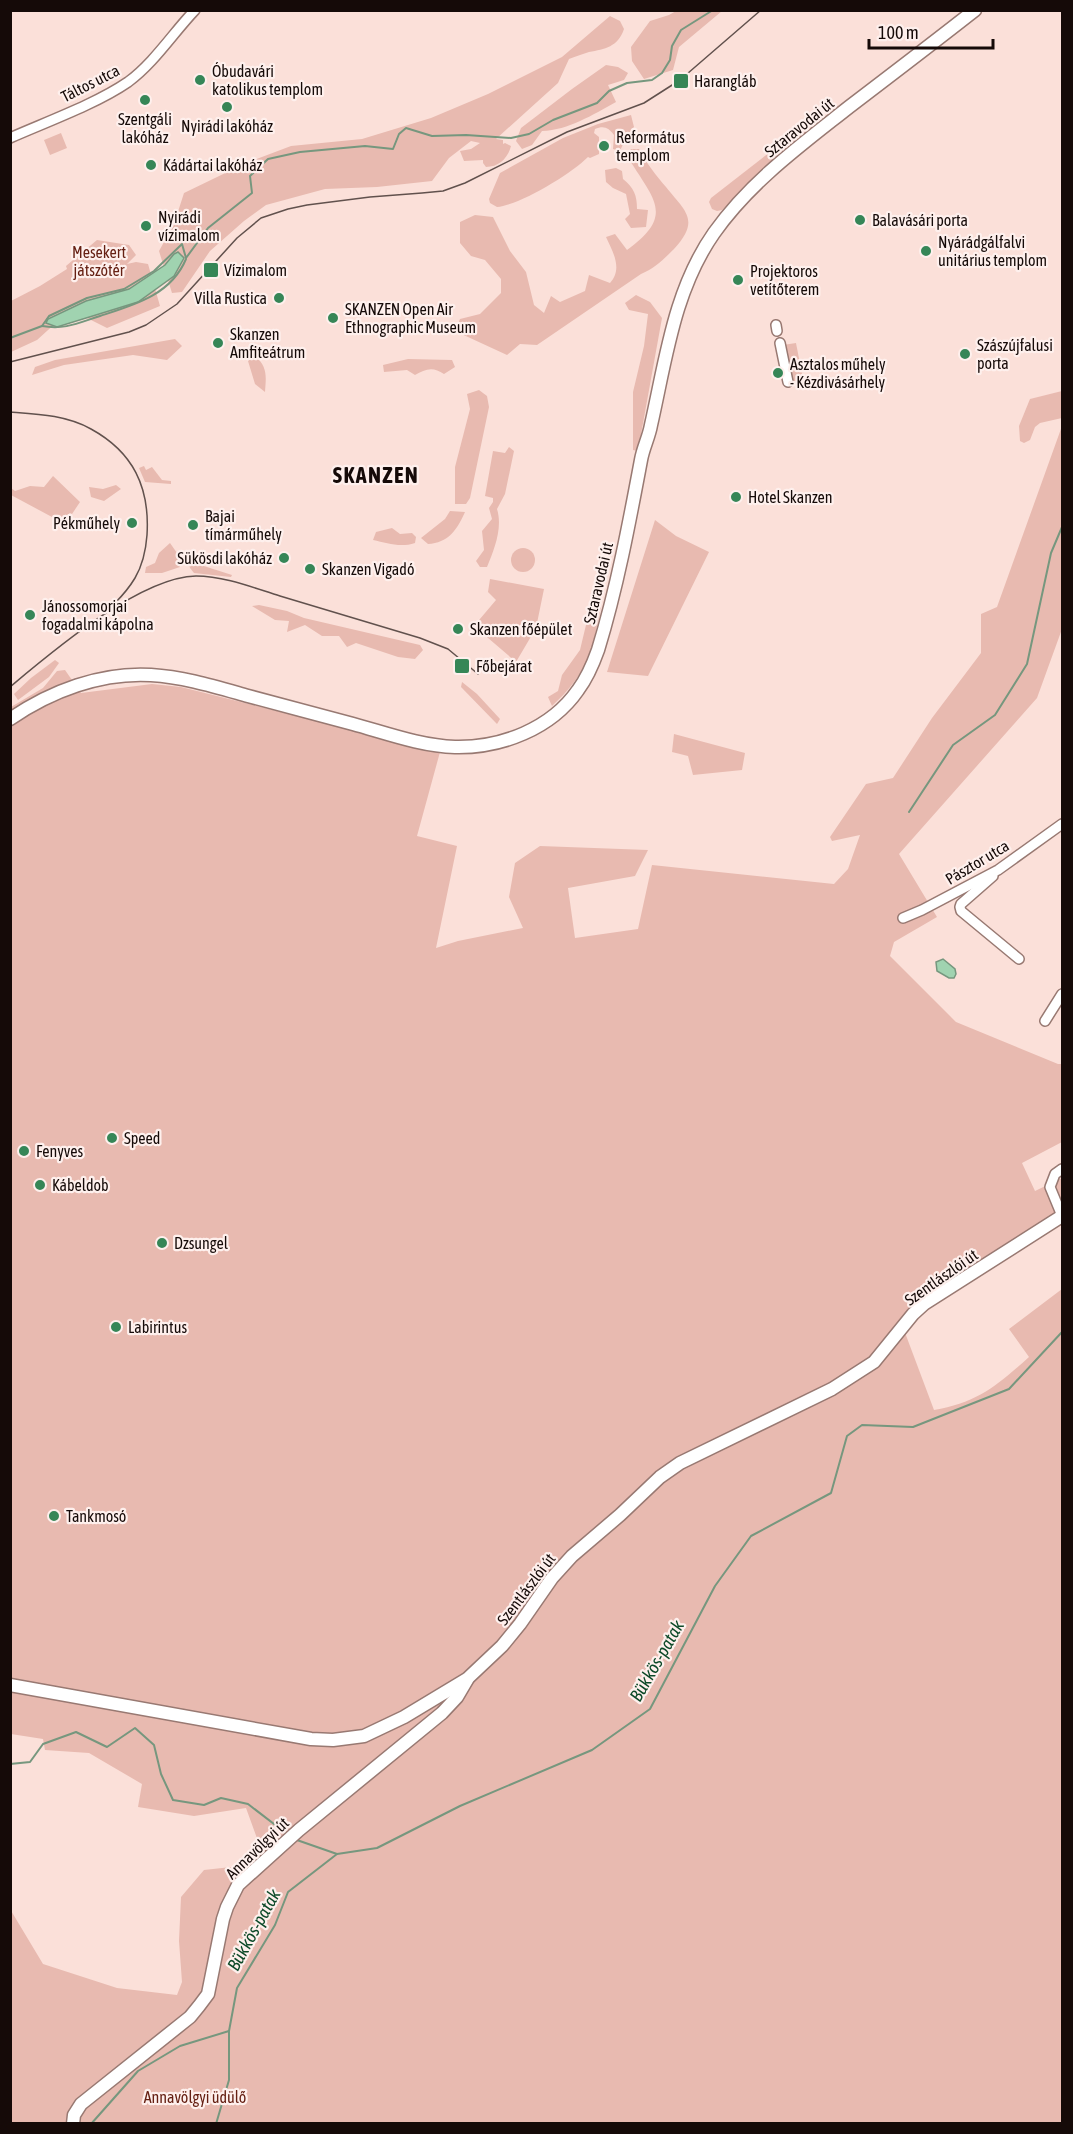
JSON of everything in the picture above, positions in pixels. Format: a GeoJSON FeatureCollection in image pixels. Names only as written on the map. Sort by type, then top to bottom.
{"type":"FeatureCollection","features":[{"type":"Feature","properties":{"kind":"street","name":"Táltos utca"},"geometry":{"type":"LineString","coordinates":[[10,138],[128,82],[195,10]]}},
{"type":"Feature","properties":{"kind":"street","name":"Sztaravodai út"},"geometry":{"type":"LineString","coordinates":[[10,719],[38,701],[69,688],[121,676],[151,675],[202,683],[400,737],[446,746],[483,746],[503,742],[538,726],[565,705],[578,691],[591,669],[598,650],[634,501],[641,458],[650,429],[672,324],[688,279],[708,242],[749,191],[783,161],[975,10]]}},
{"type":"Feature","properties":{"kind":"street"},"geometry":{"type":"LineString","coordinates":[[780,343],[788,382]]}},
{"type":"Feature","properties":{"kind":"street","name":"Pásztor utca"},"geometry":{"type":"LineString","coordinates":[[903,918],[999,870],[1062,824]]}},
{"type":"Feature","properties":{"kind":"street"},"geometry":{"type":"LineString","coordinates":[[999,870],[960,907],[961,911],[1019,958]]}},
{"type":"Feature","properties":{"kind":"street"},"geometry":{"type":"LineString","coordinates":[[1045,1021],[1062,994]]}},
{"type":"Feature","properties":{"kind":"street"},"geometry":{"type":"LineString","coordinates":[[1062,1169],[1055,1174],[1050,1187],[1062,1216]]}},
{"type":"Feature","properties":{"kind":"street","name":"Szentlászlói út"},"geometry":{"type":"LineString","coordinates":[[10,1685],[311,1739],[333,1740],[364,1736],[380,1730],[467,1678],[502,1646],[552,1578],[572,1556],[660,1477],[680,1463],[832,1389],[874,1362],[913,1314],[924,1305],[1062,1216]]}},
{"type":"Feature","properties":{"kind":"street","name":"Annavölgyi út"},"geometry":{"type":"LineString","coordinates":[[73,2124],[74,2115],[81,2104],[190,2017],[208,1994],[223,1919],[231,1896],[238,1885],[290,1838],[442,1713],[457,1697],[467,1678]]}},
{"type":"Feature","properties":{"kind":"green space"},"geometry":{"type":"Polygon","coordinates":[[[676,11],[722,11],[679,47],[673,70],[644,79],[632,61],[631,47],[650,21],[676,11]]]}},
{"type":"Feature","properties":{"kind":"green space"},"geometry":{"type":"Polygon","coordinates":[[[610,16],[620,21],[624,29],[618,40],[606,48],[569,59],[558,83],[496,139],[503,140],[503,144],[511,146],[508,154],[499,164],[486,167],[483,160],[464,161],[460,151],[471,149],[480,143],[471,141],[449,158],[432,181],[377,187],[325,189],[266,205],[210,251],[182,292],[172,293],[159,251],[174,224],[184,193],[246,163],[291,146],[362,139],[431,118],[488,94],[562,57],[610,16]]]}},
{"type":"Feature","properties":{"kind":"green space"},"geometry":{"type":"Polygon","coordinates":[[[606,65],[618,67],[628,73],[624,80],[608,85],[616,102],[571,125],[542,131],[532,145],[522,149],[516,141],[521,128],[606,65]]]}},
{"type":"Feature","properties":{"kind":"green space"},"geometry":{"type":"Polygon","coordinates":[[[631,115],[634,127],[627,135],[620,151],[613,149],[614,135],[610,131],[604,127],[595,129],[594,133],[599,137],[599,154],[588,157],[558,180],[519,201],[497,207],[490,203],[489,199],[500,173],[563,138],[598,124],[631,115]]]}},
{"type":"Feature","properties":{"kind":"green space"},"geometry":{"type":"Polygon","coordinates":[[[801,128],[808,133],[722,210],[712,209],[709,202],[711,198],[801,128]]]}},
{"type":"Feature","properties":{"kind":"green space"},"geometry":{"type":"Polygon","coordinates":[[[61,133],[67,148],[50,155],[44,140],[61,133]]]}},
{"type":"Feature","properties":{"kind":"green space"},"geometry":{"type":"Polygon","coordinates":[[[631,149],[639,149],[651,169],[687,216],[687,230],[674,249],[655,266],[537,345],[520,344],[507,355],[455,331],[460,319],[480,314],[501,293],[501,279],[485,260],[471,256],[460,243],[460,222],[475,215],[493,217],[510,251],[526,272],[534,305],[544,313],[551,296],[560,302],[585,291],[589,275],[610,283],[616,272],[616,260],[606,237],[615,234],[627,250],[642,238],[651,227],[655,217],[652,197],[629,159],[628,154],[631,149]]]}},
{"type":"Feature","properties":{"kind":"green space"},"geometry":{"type":"Polygon","coordinates":[[[616,168],[622,171],[623,179],[634,192],[637,209],[648,210],[646,227],[631,228],[625,219],[630,214],[626,194],[606,182],[605,170],[616,168]]]}},
{"type":"Feature","properties":{"kind":"green space","name":"Mesekert játszótér"},"geometry":{"type":"Polygon","coordinates":[[[97,240],[129,245],[136,255],[127,264],[136,262],[148,264],[160,306],[107,328],[79,314],[58,321],[37,340],[11,352],[11,301],[67,269],[66,266],[97,240]]]}},
{"type":"Feature","properties":{"kind":"green space"},"geometry":{"type":"Polygon","coordinates":[[[636,295],[650,302],[662,318],[638,451],[633,450],[633,392],[644,346],[648,314],[629,310],[625,303],[636,295]]]}},
{"type":"Feature","properties":{"kind":"green space"},"geometry":{"type":"Polygon","coordinates":[[[175,339],[182,346],[167,360],[133,355],[64,365],[32,375],[35,367],[55,360],[175,339]]]}},
{"type":"Feature","properties":{"kind":"green space"},"geometry":{"type":"Polygon","coordinates":[[[796,343],[803,379],[791,382],[783,345],[796,343]]]}},
{"type":"Feature","properties":{"kind":"green space"},"geometry":{"type":"Polygon","coordinates":[[[255,356],[264,368],[265,392],[255,384],[248,361],[255,356]]]}},
{"type":"Feature","properties":{"kind":"green space"},"geometry":{"type":"Polygon","coordinates":[[[408,359],[452,360],[455,367],[444,374],[433,369],[415,375],[407,370],[384,372],[383,365],[408,359]]]}},
{"type":"Feature","properties":{"kind":"green space"},"geometry":{"type":"Polygon","coordinates":[[[479,390],[487,396],[489,407],[470,498],[466,504],[455,504],[455,467],[470,409],[467,394],[479,390]]]}},
{"type":"Feature","properties":{"kind":"green space"},"geometry":{"type":"Polygon","coordinates":[[[1062,391],[1062,418],[1040,423],[1035,427],[1030,440],[1024,443],[1020,441],[1019,426],[1030,399],[1062,391]]]}},
{"type":"Feature","properties":{"kind":"green space","name":"Annavölgyi üdülő"},"geometry":{"type":"Polygon","coordinates":[[[1062,426],[1062,629],[1037,698],[899,854],[937,917],[894,942],[890,956],[956,1022],[1062,1064],[1062,1142],[1022,1163],[1035,1191],[1062,1178],[1062,1208],[930,1296],[901,1322],[934,1410],[949,1407],[975,1398],[1007,1376],[1029,1357],[1009,1329],[1062,1289],[1062,2123],[11,2123],[10,1909],[43,1964],[117,1988],[177,1995],[182,1982],[179,1941],[181,1897],[204,1870],[266,1863],[246,1808],[194,1816],[138,1807],[142,1784],[89,1753],[45,1750],[43,1739],[11,1734],[11,707],[43,688],[57,671],[65,670],[81,693],[152,684],[181,687],[440,752],[417,836],[457,846],[436,948],[458,941],[523,928],[509,897],[515,863],[540,846],[648,850],[635,876],[568,888],[575,938],[638,929],[652,865],[834,884],[848,869],[860,835],[832,841],[830,837],[866,784],[893,778],[932,718],[981,653],[981,614],[997,607],[1062,426]]]}},
{"type":"Feature","properties":{"kind":"green space"},"geometry":{"type":"Polygon","coordinates":[[[509,447],[514,451],[505,494],[497,509],[499,524],[497,539],[487,567],[480,567],[476,561],[484,550],[482,531],[492,519],[489,508],[493,498],[485,496],[493,451],[505,453],[509,447]]]}},
{"type":"Feature","properties":{"kind":"green space"},"geometry":{"type":"Polygon","coordinates":[[[144,466],[146,470],[152,467],[162,480],[171,481],[171,484],[145,482],[139,468],[144,466]]]}},
{"type":"Feature","properties":{"kind":"green space"},"geometry":{"type":"Polygon","coordinates":[[[53,476],[80,502],[72,514],[70,513],[65,518],[52,517],[11,495],[11,488],[15,491],[30,486],[44,487],[53,476]]]}},
{"type":"Feature","properties":{"kind":"green space"},"geometry":{"type":"Polygon","coordinates":[[[116,485],[121,489],[104,501],[91,497],[89,487],[103,489],[116,485]]]}},
{"type":"Feature","properties":{"kind":"green space"},"geometry":{"type":"Polygon","coordinates":[[[450,511],[465,512],[451,534],[441,541],[428,544],[421,538],[445,519],[450,511]]]}},
{"type":"Feature","properties":{"kind":"green space"},"geometry":{"type":"Polygon","coordinates":[[[655,520],[676,536],[709,552],[648,676],[607,672],[655,520]]]}},
{"type":"Feature","properties":{"kind":"green space"},"geometry":{"type":"Polygon","coordinates":[[[392,528],[400,534],[412,533],[416,537],[415,543],[399,545],[373,540],[376,532],[392,528]]]}},
{"type":"Feature","properties":{"kind":"green space"},"geometry":{"type":"Polygon","coordinates":[[[170,543],[177,553],[180,567],[162,573],[145,573],[146,567],[155,563],[159,553],[170,543]]]}},
{"type":"Feature","properties":{"kind":"green space"},"geometry":{"type":"Polygon","coordinates":[[[523,548],[528,549],[534,555],[534,565],[528,571],[523,572],[518,571],[512,565],[511,560],[512,555],[518,549],[523,548]]]}},
{"type":"Feature","properties":{"kind":"green space"},"geometry":{"type":"Polygon","coordinates":[[[188,561],[232,575],[231,577],[194,573],[188,561]]]}},
{"type":"Feature","properties":{"kind":"green space"},"geometry":{"type":"Polygon","coordinates":[[[490,579],[544,589],[536,628],[516,662],[474,626],[496,600],[488,592],[490,579]]]}},
{"type":"Feature","properties":{"kind":"green space"},"geometry":{"type":"Polygon","coordinates":[[[591,604],[601,607],[591,650],[581,672],[552,706],[548,697],[558,691],[562,675],[580,650],[591,604]]]}},
{"type":"Feature","properties":{"kind":"green space"},"geometry":{"type":"Polygon","coordinates":[[[259,605],[420,645],[423,650],[415,659],[398,657],[356,643],[347,647],[339,636],[322,636],[305,625],[287,632],[289,621],[275,620],[252,606],[259,605]]]}},
{"type":"Feature","properties":{"kind":"green space"},"geometry":{"type":"Polygon","coordinates":[[[55,660],[59,663],[49,677],[18,700],[14,694],[55,660]]]}},
{"type":"Feature","properties":{"kind":"green space"},"geometry":{"type":"Polygon","coordinates":[[[462,682],[477,694],[500,719],[497,724],[461,687],[462,682]]]}},
{"type":"Feature","properties":{"kind":"green space"},"geometry":{"type":"Polygon","coordinates":[[[674,734],[745,753],[742,770],[693,775],[688,756],[672,752],[674,734]]]}},
{"type":"Feature","properties":{"kind":"shaded area"},"geometry":{"type":"Polygon","coordinates":[[[178,252],[184,258],[174,276],[138,302],[57,327],[46,323],[48,319],[86,301],[129,289],[165,265],[178,252]]]}},
{"type":"Feature","properties":{"kind":"shaded area"},"geometry":{"type":"Polygon","coordinates":[[[943,959],[955,969],[954,978],[949,978],[937,971],[936,962],[943,959]]]}},
{"type":"Feature","properties":{"kind":"waterway"},"geometry":{"type":"LineString","coordinates":[[10,338],[42,326],[49,316],[87,298],[124,289],[154,271],[182,244],[186,258],[208,228],[252,193],[250,176],[268,159],[300,152],[365,146],[393,149],[399,134],[406,128],[432,136],[466,135],[511,138],[529,134],[553,120],[597,103],[609,91],[627,83],[652,80],[662,73],[670,60],[672,46],[681,30],[713,10]]}},
{"type":"Feature","properties":{"kind":"waterway"},"geometry":{"type":"LineString","coordinates":[[42,326],[71,325],[138,303],[171,282],[186,259]]}},
{"type":"Feature","properties":{"kind":"waterway"},"geometry":{"type":"LineString","coordinates":[[909,812],[953,745],[995,715],[1027,664],[1051,553],[1062,527]]}},
{"type":"Feature","properties":{"kind":"waterway","name":"Bükkös-patak"},"geometry":{"type":"LineString","coordinates":[[216,2124],[229,2080],[229,2031],[237,1988],[275,1925],[288,1892],[337,1854],[377,1848],[460,1806],[592,1750],[650,1709],[715,1586],[751,1536],[831,1493],[847,1436],[862,1425],[913,1427],[1009,1389],[1062,1332]]}},
{"type":"Feature","properties":{"kind":"waterway"},"geometry":{"type":"LineString","coordinates":[[10,1764],[30,1762],[43,1744],[76,1732],[107,1747],[135,1728],[154,1745],[161,1774],[173,1800],[204,1805],[221,1798],[248,1804],[287,1834]]}},
{"type":"Feature","properties":{"kind":"waterway"},"geometry":{"type":"LineString","coordinates":[[294,1839],[337,1854]]}},
{"type":"Feature","properties":{"kind":"waterway"},"geometry":{"type":"LineString","coordinates":[[91,2124],[138,2071],[180,2046],[229,2031]]}},
{"type":"Feature","properties":{"kind":"tram line"},"geometry":{"type":"LineString","coordinates":[[10,362],[129,332],[146,325],[177,304],[237,238],[261,218],[307,205],[443,191],[465,183],[567,132],[644,103],[680,80],[761,10]]}},
{"type":"Feature","properties":{"kind":"tram line"},"geometry":{"type":"LineString","coordinates":[[10,412],[51,416],[81,424],[106,438],[128,460],[136,473],[145,501],[146,546],[135,578],[115,603]]}},
{"type":"Feature","properties":{"kind":"tram line"},"geometry":{"type":"LineString","coordinates":[[10,687],[73,636],[124,602],[149,589],[174,580],[196,576],[239,583],[420,638],[448,649],[478,674]]}},
{"type":"Feature","properties":{"kind":"place","name":"Óbudavári katolikus templom"},"geometry":{"type":"Point","coordinates":[200,80]}},
{"type":"Feature","properties":{"kind":"place","name":"Harangláb"},"geometry":{"type":"Point","coordinates":[681,81]}},
{"type":"Feature","properties":{"kind":"place","name":"Szentgáli lakóház"},"geometry":{"type":"Point","coordinates":[145,100]}},
{"type":"Feature","properties":{"kind":"place","name":"Nyirádi lakóház"},"geometry":{"type":"Point","coordinates":[227,107]}},
{"type":"Feature","properties":{"kind":"place","name":"Református templom"},"geometry":{"type":"Point","coordinates":[604,146]}},
{"type":"Feature","properties":{"kind":"place","name":"Kádártai lakóház"},"geometry":{"type":"Point","coordinates":[151,165]}},
{"type":"Feature","properties":{"kind":"place","name":"Balavásári porta"},"geometry":{"type":"Point","coordinates":[860,220]}},
{"type":"Feature","properties":{"kind":"place","name":"Nyirádi vízimalom"},"geometry":{"type":"Point","coordinates":[146,226]}},
{"type":"Feature","properties":{"kind":"place","name":"Nyárádgálfalvi unitárius templom"},"geometry":{"type":"Point","coordinates":[926,251]}},
{"type":"Feature","properties":{"kind":"place","name":"Vízimalom"},"geometry":{"type":"Point","coordinates":[211,270]}},
{"type":"Feature","properties":{"kind":"place","name":"Projektoros vetítőterem"},"geometry":{"type":"Point","coordinates":[738,280]}},
{"type":"Feature","properties":{"kind":"place","name":"Villa Rustica"},"geometry":{"type":"Point","coordinates":[279,298]}},
{"type":"Feature","properties":{"kind":"place","name":"SKANZEN Open Air Ethnographic Museum"},"geometry":{"type":"Point","coordinates":[333,318]}},
{"type":"Feature","properties":{"kind":"place","name":"Skanzen Amfiteátrum"},"geometry":{"type":"Point","coordinates":[218,343]}},
{"type":"Feature","properties":{"kind":"place","name":"Szászújfalusi porta"},"geometry":{"type":"Point","coordinates":[965,354]}},
{"type":"Feature","properties":{"kind":"place","name":"Asztalos műhely - Kézdivásárhely"},"geometry":{"type":"Point","coordinates":[778,373]}},
{"type":"Feature","properties":{"kind":"place","name":"Hotel Skanzen"},"geometry":{"type":"Point","coordinates":[736,497]}},
{"type":"Feature","properties":{"kind":"place","name":"Pékműhely"},"geometry":{"type":"Point","coordinates":[132,523]}},
{"type":"Feature","properties":{"kind":"place","name":"Bajai tímárműhely"},"geometry":{"type":"Point","coordinates":[193,525]}},
{"type":"Feature","properties":{"kind":"place","name":"Sükösdi lakóház"},"geometry":{"type":"Point","coordinates":[284,558]}},
{"type":"Feature","properties":{"kind":"place","name":"Skanzen Vigadó"},"geometry":{"type":"Point","coordinates":[310,569]}},
{"type":"Feature","properties":{"kind":"place","name":"Jánossomorjai fogadalmi kápolna"},"geometry":{"type":"Point","coordinates":[30,615]}},
{"type":"Feature","properties":{"kind":"place","name":"Skanzen főépület"},"geometry":{"type":"Point","coordinates":[458,629]}},
{"type":"Feature","properties":{"kind":"place","name":"Főbejárat"},"geometry":{"type":"Point","coordinates":[462,666]}},
{"type":"Feature","properties":{"kind":"place","name":"Speed"},"geometry":{"type":"Point","coordinates":[112,1138]}},
{"type":"Feature","properties":{"kind":"place","name":"Fenyves"},"geometry":{"type":"Point","coordinates":[24,1151]}},
{"type":"Feature","properties":{"kind":"place","name":"Kábeldob"},"geometry":{"type":"Point","coordinates":[40,1185]}},
{"type":"Feature","properties":{"kind":"place","name":"Dzsungel"},"geometry":{"type":"Point","coordinates":[162,1243]}},
{"type":"Feature","properties":{"kind":"place","name":"Labirintus"},"geometry":{"type":"Point","coordinates":[116,1327]}},
{"type":"Feature","properties":{"kind":"place","name":"Tankmosó"},"geometry":{"type":"Point","coordinates":[54,1516]}},
{"type":"Feature","properties":{"kind":"district","name":"SKANZEN"},"geometry":{"type":"Point","coordinates":[376,475]}}]}
